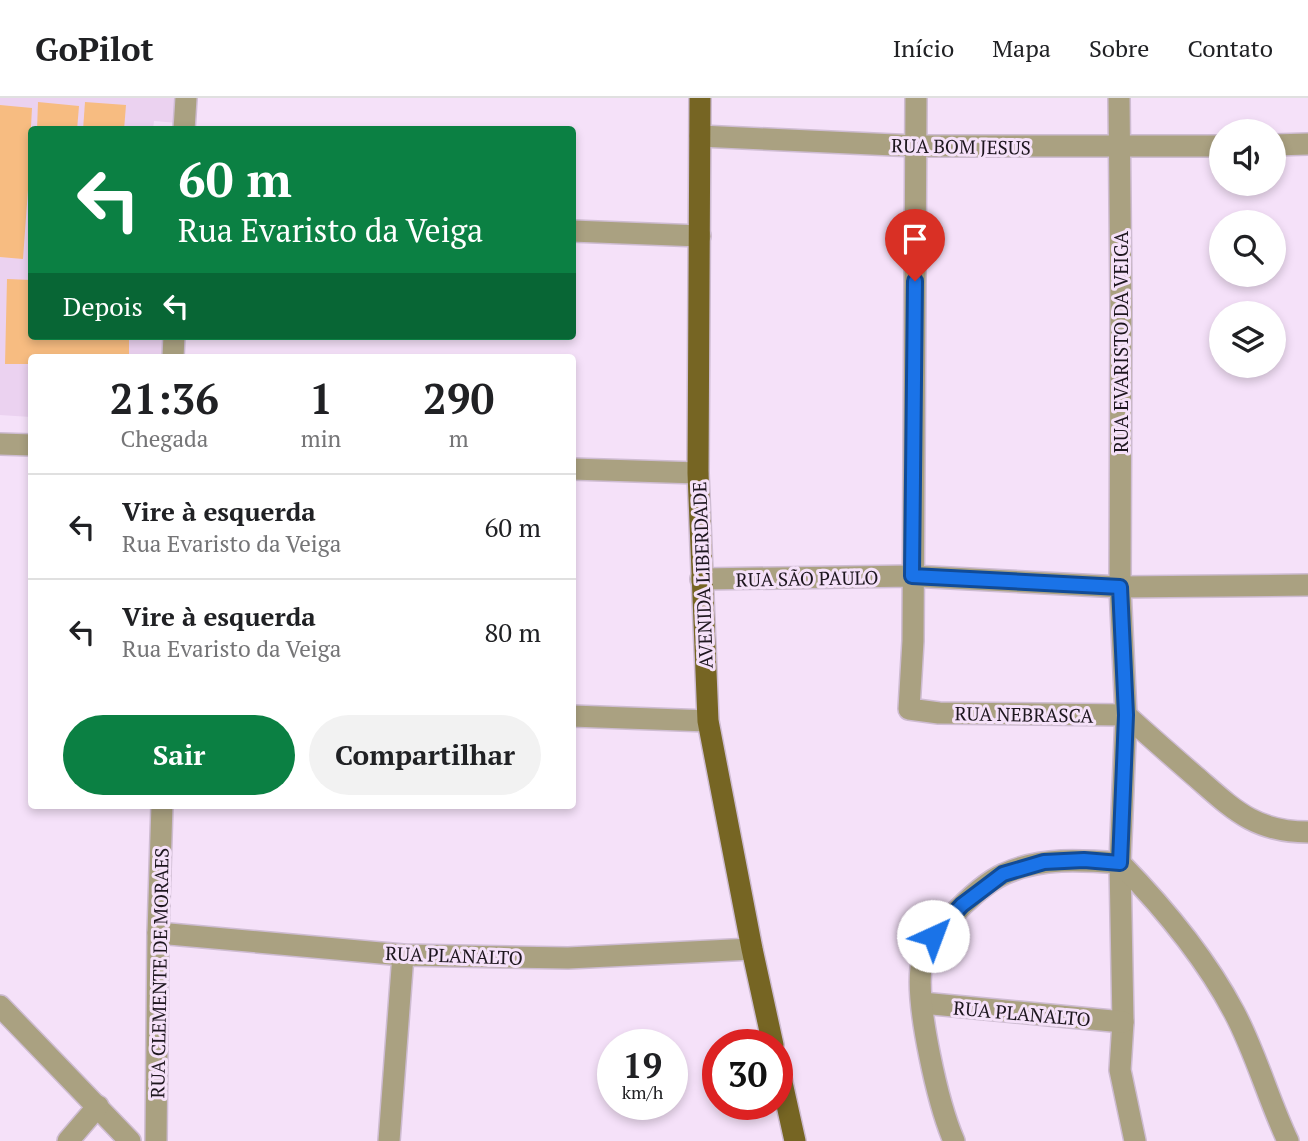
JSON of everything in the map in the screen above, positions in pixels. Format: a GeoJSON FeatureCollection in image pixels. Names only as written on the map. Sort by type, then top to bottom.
{"type":"FeatureCollection","features":[{"type":"Feature","properties":{"kind":"main road","name":"AVENIDA LIBERDADE"},"geometry":{"type":"LineString","coordinates":[[700,98],[698,473],[708,722],[770,1029]]}},
{"type":"Feature","properties":{"kind":"main road"},"geometry":{"type":"LineString","coordinates":[[790,1120],[795,1141]]}},
{"type":"Feature","properties":{"kind":"street"},"geometry":{"type":"LineString","coordinates":[[184,126],[186,98]]}},
{"type":"Feature","properties":{"kind":"street"},"geometry":{"type":"LineString","coordinates":[[916,98],[912,576],[1120,587],[1308,585]]}},
{"type":"Feature","properties":{"kind":"street","name":"RUA EVARISTO DA VEIGA"},"geometry":{"type":"LineString","coordinates":[[1119,98],[1120,587],[1126,715],[1120,863],[1123,1022],[1120,1070],[1135,1141]]}},
{"type":"Feature","properties":{"kind":"street","name":"RUA BOM JESUS"},"geometry":{"type":"LineString","coordinates":[[700,136],[916,146],[1209,146]]}},
{"type":"Feature","properties":{"kind":"street"},"geometry":{"type":"LineString","coordinates":[[1286,145],[1308,144]]}},
{"type":"Feature","properties":{"kind":"street"},"geometry":{"type":"LineString","coordinates":[[576,231],[700,236]]}},
{"type":"Feature","properties":{"kind":"street"},"geometry":{"type":"LineString","coordinates":[[0,444],[28,445]]}},
{"type":"Feature","properties":{"kind":"street"},"geometry":{"type":"LineString","coordinates":[[576,469],[698,473]]}},
{"type":"Feature","properties":{"kind":"street","name":"RUA SÃO PAULO"},"geometry":{"type":"LineString","coordinates":[[701,579],[912,576]]}},
{"type":"Feature","properties":{"kind":"street","name":"RUA NEBRASCA"},"geometry":{"type":"LineString","coordinates":[[912,576],[913,642],[909,709],[939,713],[1126,715]]}},
{"type":"Feature","properties":{"kind":"street"},"geometry":{"type":"LineString","coordinates":[[1126,715],[1232,809],[1267,827],[1308,832]]}},
{"type":"Feature","properties":{"kind":"street"},"geometry":{"type":"LineString","coordinates":[[576,716],[708,722]]}},
{"type":"Feature","properties":{"kind":"street","name":"RUA CLEMENTE DE MORAES"},"geometry":{"type":"LineString","coordinates":[[156,1141],[162,809]]}},
{"type":"Feature","properties":{"kind":"street"},"geometry":{"type":"LineString","coordinates":[[954,1141],[947,1125],[926,1034],[922,1003],[921,967],[933,936],[962,905],[1003,874],[1044,862],[1084,860],[1120,863],[1147,891],[1214,978],[1241,1026],[1288,1141]]}},
{"type":"Feature","properties":{"kind":"street","name":"RUA PLANALTO"},"geometry":{"type":"LineString","coordinates":[[158,933],[403,955],[568,958],[752,949]]}},
{"type":"Feature","properties":{"kind":"street"},"geometry":{"type":"LineString","coordinates":[[389,1141],[403,955]]}},
{"type":"Feature","properties":{"kind":"street","name":"RUA PLANALTO"},"geometry":{"type":"LineString","coordinates":[[922,1003],[1123,1022]]}},
{"type":"Feature","properties":{"kind":"street"},"geometry":{"type":"LineString","coordinates":[[2,1014],[98,1106],[130,1141]]}},
{"type":"Feature","properties":{"kind":"street"},"geometry":{"type":"LineString","coordinates":[[68,1141],[98,1106]]}},
{"type":"Feature","properties":{"kind":"shaded area"},"geometry":{"type":"Polygon","coordinates":[[[0,98],[180,98],[178,123],[154,121],[153,126],[28,126],[28,340],[167,340],[166,354],[28,354],[28,417],[0,415],[0,98]]]}},
{"type":"Feature","properties":{"kind":"building"},"geometry":{"type":"Polygon","coordinates":[[[38,102],[79,106],[77,126],[37,126],[38,102]]]}},
{"type":"Feature","properties":{"kind":"building"},"geometry":{"type":"Polygon","coordinates":[[[85,102],[126,105],[124,126],[83,126],[85,102]]]}},
{"type":"Feature","properties":{"kind":"building"},"geometry":{"type":"Polygon","coordinates":[[[0,105],[32,108],[31,126],[28,126],[28,190],[23,259],[0,257],[0,105]]]}},
{"type":"Feature","properties":{"kind":"building"},"geometry":{"type":"Polygon","coordinates":[[[7,279],[28,280],[28,340],[129,340],[129,354],[28,354],[28,364],[5,364],[7,279]]]}},
{"type":"Feature","properties":{"kind":"route"},"geometry":{"type":"LineString","coordinates":[[915,281],[912,576],[1120,587],[1126,715],[1120,863],[1084,860],[1044,862],[1003,874],[962,905],[933,936]]}}]}
